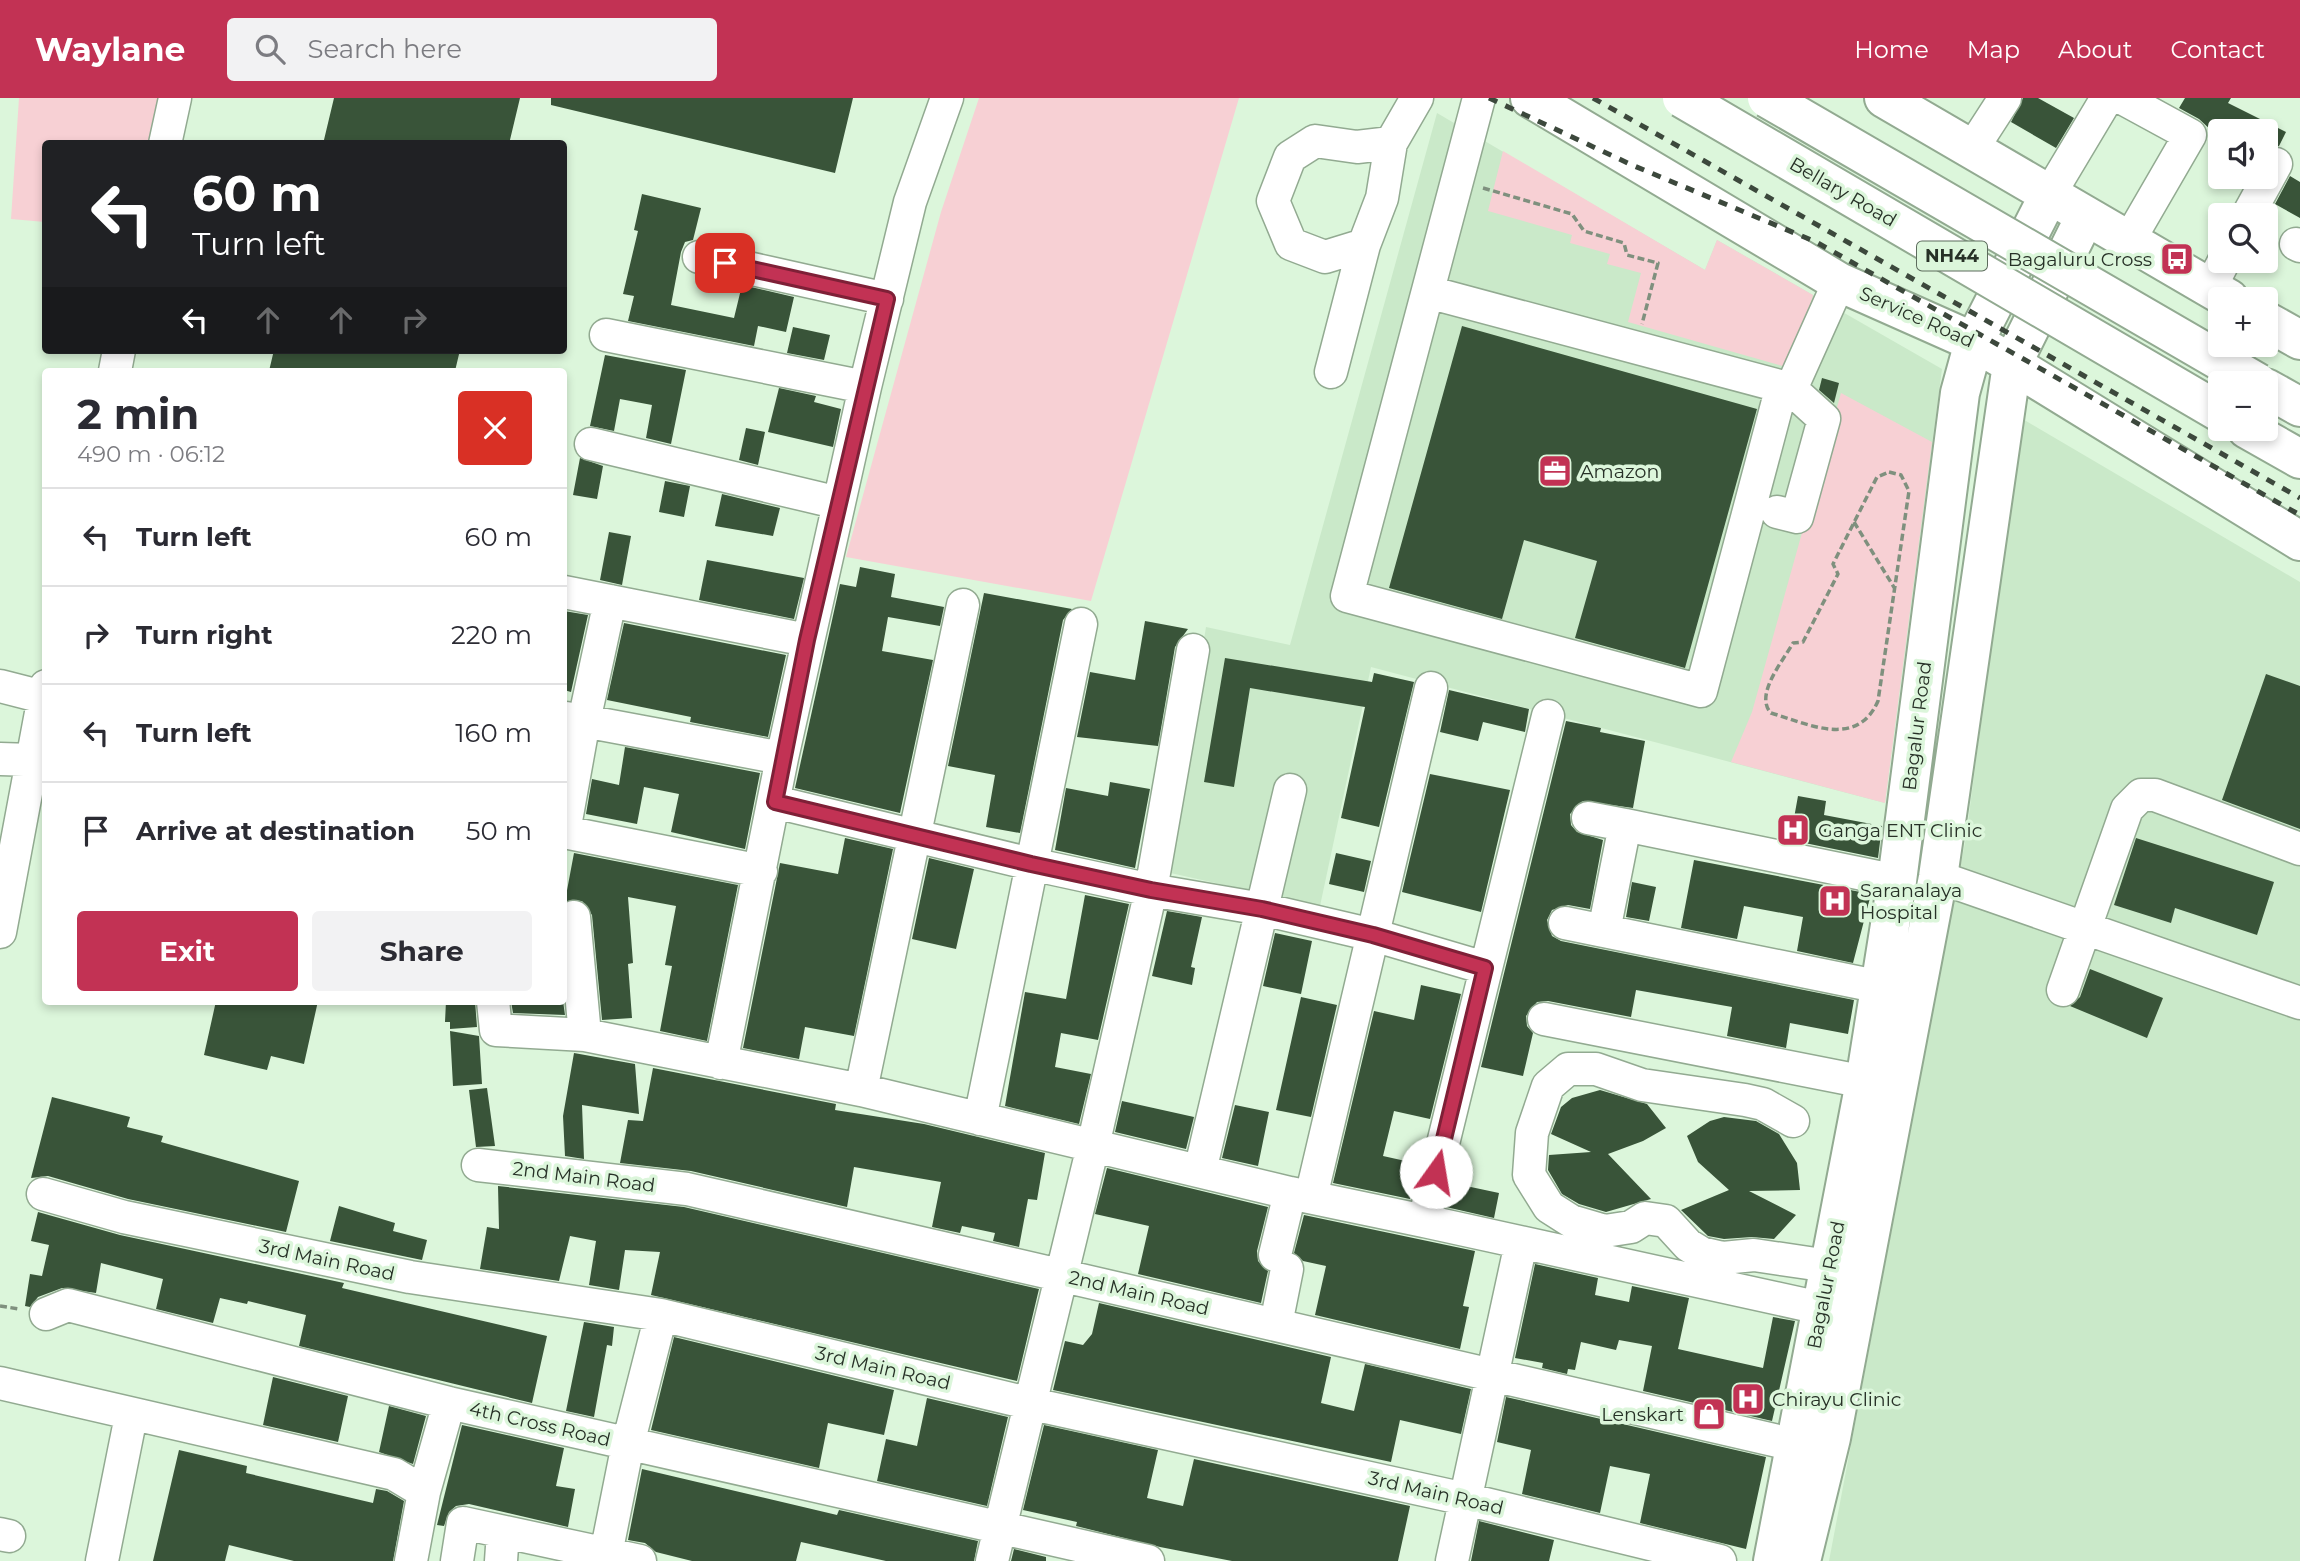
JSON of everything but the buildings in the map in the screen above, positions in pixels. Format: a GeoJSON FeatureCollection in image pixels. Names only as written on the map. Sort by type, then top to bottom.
{"type":"FeatureCollection","features":[{"type":"Feature","properties":{"kind":"main road","name":"Service Road"},"geometry":{"type":"LineString","coordinates":[[1530,98],[1839,282],[1974,342],[2300,541]]}},
{"type":"Feature","properties":{"kind":"main road","name":"Bellary Road"},"geometry":{"type":"LineString","coordinates":[[1682,98],[2208,405]]}},
{"type":"Feature","properties":{"kind":"main road","name":"NH44"},"geometry":{"type":"LineString","coordinates":[[1768,98],[2237,371]]}},
{"type":"Feature","properties":{"kind":"main road"},"geometry":{"type":"LineString","coordinates":[[1892,100],[2129,242],[2221,283]]}},
{"type":"Feature","properties":{"kind":"main road","name":"Bagalur Road"},"geometry":{"type":"LineString","coordinates":[[1801,1561],[1831,1438],[1838,1312],[1829,1266],[1865,1082],[1897,881],[1960,393],[1974,342],[2049,195]]}},
{"type":"Feature","properties":{"kind":"main road","name":"Bagalur Road"},"geometry":{"type":"LineString","coordinates":[[1773,1561],[1795,1445],[1838,1312],[1938,877],[2012,364],[2085,217]]}},
{"type":"Feature","properties":{"kind":"main road"},"geometry":{"type":"LineString","coordinates":[[2278,328],[2300,340]]}},
{"type":"Feature","properties":{"kind":"main road"},"geometry":{"type":"LineString","coordinates":[[2278,395],[2300,407]]}},
{"type":"Feature","properties":{"kind":"main road"},"geometry":{"type":"LineString","coordinates":[[2268,441],[2300,459]]}},
{"type":"Feature","properties":{"kind":"street"},"geometry":{"type":"LineString","coordinates":[[166,140],[175,98]]}},
{"type":"Feature","properties":{"kind":"street"},"geometry":{"type":"LineString","coordinates":[[721,1063],[807,640],[865,387],[910,202],[947,98]]}},
{"type":"Feature","properties":{"kind":"street"},"geometry":{"type":"LineString","coordinates":[[1331,372],[1364,245],[1382,198],[1391,143],[1416,98]]}},
{"type":"Feature","properties":{"kind":"street"},"geometry":{"type":"LineString","coordinates":[[1479,98],[1348,596],[1701,691],[1786,388],[1839,282]]}},
{"type":"Feature","properties":{"kind":"street"},"geometry":{"type":"LineString","coordinates":[[1972,149],[2005,98]]}},
{"type":"Feature","properties":{"kind":"street"},"geometry":{"type":"LineString","coordinates":[[2049,195],[2108,98]]}},
{"type":"Feature","properties":{"kind":"street"},"geometry":{"type":"LineString","coordinates":[[2122,98],[2190,135],[2129,242]]}},
{"type":"Feature","properties":{"kind":"street"},"geometry":{"type":"LineString","coordinates":[[1364,245],[1325,257],[1290,244],[1273,201],[1290,157],[1315,141],[1357,147],[1391,143]]}},
{"type":"Feature","properties":{"kind":"street"},"geometry":{"type":"LineString","coordinates":[[699,257],[887,299]]}},
{"type":"Feature","properties":{"kind":"street"},"geometry":{"type":"LineString","coordinates":[[1367,442],[1409,290],[1429,288],[1635,348],[1786,388],[1824,419],[1797,517],[1777,512]]}},
{"type":"Feature","properties":{"kind":"street"},"geometry":{"type":"LineString","coordinates":[[607,335],[865,387]]}},
{"type":"Feature","properties":{"kind":"street"},"geometry":{"type":"LineString","coordinates":[[591,444],[839,503]]}},
{"type":"Feature","properties":{"kind":"street"},"geometry":{"type":"LineString","coordinates":[[567,593],[807,640]]}},
{"type":"Feature","properties":{"kind":"street"},"geometry":{"type":"LineString","coordinates":[[567,798],[574,719],[610,601]]}},
{"type":"Feature","properties":{"kind":"street"},"geometry":{"type":"LineString","coordinates":[[861,1090],[963,606]]}},
{"type":"Feature","properties":{"kind":"street"},"geometry":{"type":"LineString","coordinates":[[980,1119],[1082,624]]}},
{"type":"Feature","properties":{"kind":"street"},"geometry":{"type":"LineString","coordinates":[[992,1561],[1032,1404],[1151,890],[1193,650]]}},
{"type":"Feature","properties":{"kind":"street"},"geometry":{"type":"LineString","coordinates":[[0,686],[42,692]]}},
{"type":"Feature","properties":{"kind":"street"},"geometry":{"type":"LineString","coordinates":[[1276,1325],[1281,1262],[1373,935],[1431,688]]}},
{"type":"Feature","properties":{"kind":"street"},"geometry":{"type":"LineString","coordinates":[[0,932],[42,703]]}},
{"type":"Feature","properties":{"kind":"street"},"geometry":{"type":"LineString","coordinates":[[1424,1221],[1548,716]]}},
{"type":"Feature","properties":{"kind":"street"},"geometry":{"type":"LineString","coordinates":[[574,719],[782,758]]}},
{"type":"Feature","properties":{"kind":"street"},"geometry":{"type":"LineString","coordinates":[[0,759],[32,760]]}},
{"type":"Feature","properties":{"kind":"street"},"geometry":{"type":"LineString","coordinates":[[1200,1171],[1290,790]]}},
{"type":"Feature","properties":{"kind":"street"},"geometry":{"type":"LineString","coordinates":[[2063,990],[2127,809],[2141,796],[2155,795],[2300,849]]}},
{"type":"Feature","properties":{"kind":"street"},"geometry":{"type":"LineString","coordinates":[[775,802],[1031,864],[1151,890],[1262,909],[1373,935],[1485,968]]}},
{"type":"Feature","properties":{"kind":"street"},"geometry":{"type":"LineString","coordinates":[[1588,817],[1897,881]]}},
{"type":"Feature","properties":{"kind":"street"},"geometry":{"type":"LineString","coordinates":[[1604,931],[1625,825]]}},
{"type":"Feature","properties":{"kind":"street"},"geometry":{"type":"LineString","coordinates":[[567,833],[761,871]]}},
{"type":"Feature","properties":{"kind":"street"},"geometry":{"type":"LineString","coordinates":[[1938,877],[2300,1003]]}},
{"type":"Feature","properties":{"kind":"street"},"geometry":{"type":"LineString","coordinates":[[575,917],[585,1035]]}},
{"type":"Feature","properties":{"kind":"street"},"geometry":{"type":"LineString","coordinates":[[1565,923],[1881,987]]}},
{"type":"Feature","properties":{"kind":"street"},"geometry":{"type":"LineString","coordinates":[[493,1005],[496,1030],[585,1035],[861,1090],[1300,1195],[1838,1312]]}},
{"type":"Feature","properties":{"kind":"street"},"geometry":{"type":"LineString","coordinates":[[1544,1019],[1865,1082]]}},
{"type":"Feature","properties":{"kind":"street"},"geometry":{"type":"LineString","coordinates":[[1793,1121],[1763,1104],[1642,1086],[1596,1069],[1569,1069],[1548,1086],[1532,1133],[1529,1175],[1549,1207],[1571,1221],[1605,1231],[1631,1227],[1645,1218],[1666,1222],[1688,1245],[1701,1253],[1723,1258],[1754,1255],[1829,1266]]}},
{"type":"Feature","properties":{"kind":"street","name":"2nd Main Road"},"geometry":{"type":"LineString","coordinates":[[478,1165],[687,1189],[1493,1373],[1795,1445]]}},
{"type":"Feature","properties":{"kind":"street","name":"3rd Main Road"},"geometry":{"type":"LineString","coordinates":[[43,1194],[124,1217],[410,1277],[661,1315],[1032,1404],[1465,1499],[1720,1561]]}},
{"type":"Feature","properties":{"kind":"street"},"geometry":{"type":"LineString","coordinates":[[1451,1561],[1521,1243]]}},
{"type":"Feature","properties":{"kind":"street"},"geometry":{"type":"LineString","coordinates":[[46,1314],[68,1305],[449,1403]]}},
{"type":"Feature","properties":{"kind":"street"},"geometry":{"type":"LineString","coordinates":[[607,1554],[628,1444],[661,1315]]}},
{"type":"Feature","properties":{"kind":"street"},"geometry":{"type":"LineString","coordinates":[[0,1383],[131,1416],[394,1474],[424,1492]]}},
{"type":"Feature","properties":{"kind":"street","name":"4th Cross Road"},"geometry":{"type":"LineString","coordinates":[[411,1561],[424,1492],[449,1403],[1148,1561]]}},
{"type":"Feature","properties":{"kind":"street"},"geometry":{"type":"LineString","coordinates":[[102,1561],[131,1416]]}},
{"type":"Feature","properties":{"kind":"street"},"geometry":{"type":"LineString","coordinates":[[457,1561],[463,1523],[502,1546],[607,1554],[640,1561]]}},
{"type":"Feature","properties":{"kind":"path"},"geometry":{"type":"LineString","coordinates":[[1457,180],[1572,214],[1584,231],[1624,243],[1628,255],[1658,263],[1635,348]]}},
{"type":"Feature","properties":{"kind":"path"},"geometry":{"type":"LineString","coordinates":[[1895,472],[1905,479],[1909,491],[1895,589],[1878,701],[1868,719],[1849,730],[1839,731],[1771,713],[1765,705],[1765,693],[1793,642],[1803,642],[1838,574],[1833,564],[1877,477],[1895,472]]}},
{"type":"Feature","properties":{"kind":"path"},"geometry":{"type":"LineString","coordinates":[[1854,522],[1895,589]]}},
{"type":"Feature","properties":{"kind":"shaded area"},"geometry":{"type":"Polygon","coordinates":[[[19,98],[159,98],[149,140],[42,140],[42,222],[11,219],[19,98]]]}},
{"type":"Feature","properties":{"kind":"shaded area"},"geometry":{"type":"Polygon","coordinates":[[[979,98],[1239,98],[1091,601],[846,557],[941,212],[979,98]]]}},
{"type":"Feature","properties":{"kind":"shaded area"},"geometry":{"type":"Polygon","coordinates":[[[1437,113],[1705,270],[1717,240],[1942,369],[1885,803],[1371,667],[1320,906],[1166,872],[1206,627],[1290,645],[1437,113]]]}},
{"type":"Feature","properties":{"kind":"shaded area"},"geometry":{"type":"Polygon","coordinates":[[[1503,151],[1705,270],[1717,240],[1813,295],[1793,369],[1628,322],[1641,273],[1607,264],[1610,254],[1570,243],[1572,235],[1488,211],[1503,151]]]}},
{"type":"Feature","properties":{"kind":"shaded area"},"geometry":{"type":"Polygon","coordinates":[[[1841,393],[1932,442],[1885,803],[1731,762],[1752,712],[1841,393]]]}},
{"type":"Feature","properties":{"kind":"shaded area"},"geometry":{"type":"Polygon","coordinates":[[[2021,418],[2300,582],[2300,1561],[1829,1561],[1966,837],[2021,418]]]}},
{"type":"Feature","properties":{"kind":"railway"},"geometry":{"type":"LineString","coordinates":[[1489,98],[1632,165],[1816,242],[2300,515]]}},
{"type":"Feature","properties":{"kind":"railway"},"geometry":{"type":"LineString","coordinates":[[1593,98],[2300,498]]}},
{"type":"Feature","properties":{"kind":"place","name":"Bagaluru Cross"},"geometry":{"type":"Point","coordinates":[2177,259]}},
{"type":"Feature","properties":{"kind":"place","name":"Amazon"},"geometry":{"type":"Point","coordinates":[1555,471]}},
{"type":"Feature","properties":{"kind":"place","name":"Ganga ENT Clinic"},"geometry":{"type":"Point","coordinates":[1793,830]}},
{"type":"Feature","properties":{"kind":"place","name":"Saranalaya Hospital"},"geometry":{"type":"Point","coordinates":[1835,901]}},
{"type":"Feature","properties":{"kind":"place","name":"Chirayu Clinic"},"geometry":{"type":"Point","coordinates":[1748,1399]}},
{"type":"Feature","properties":{"kind":"place","name":"Lenskart"},"geometry":{"type":"Point","coordinates":[1709,1414]}},
{"type":"Feature","properties":{"kind":"route"},"geometry":{"type":"LineString","coordinates":[[725,263],[887,299],[807,640],[775,802],[1031,864],[1151,890],[1262,909],[1373,935],[1485,968],[1436,1172]]}}]}
